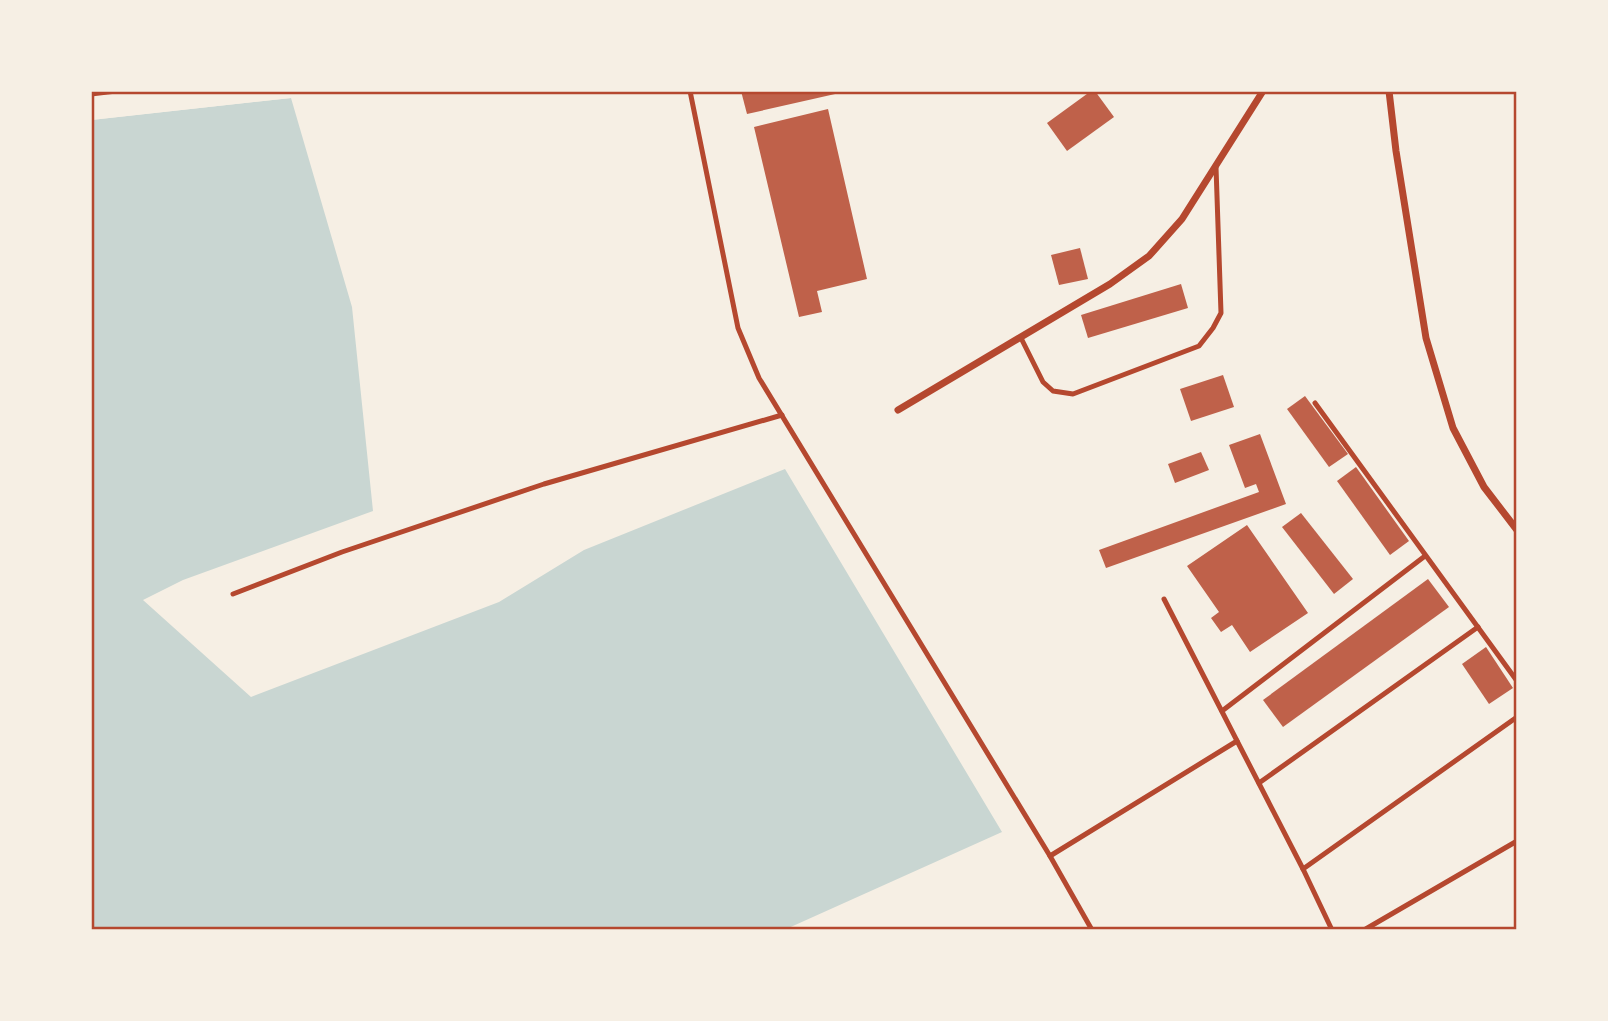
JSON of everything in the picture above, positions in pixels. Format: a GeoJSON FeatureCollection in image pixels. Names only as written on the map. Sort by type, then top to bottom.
{"type":"FeatureCollection","features":[{"type":"Feature","properties":{"kind":"street"},"geometry":{"type":"LineString","coordinates":[[898,410],[1110,284],[1149,256],[1182,219],[1263,91]]}},
{"type":"Feature","properties":{"kind":"street"},"geometry":{"type":"LineString","coordinates":[[1389,91],[1426,338],[1453,428],[1485,487],[1517,530]]}},
{"type":"Feature","properties":{"kind":"lane"},"geometry":{"type":"LineString","coordinates":[[91,94],[116,91]]}},
{"type":"Feature","properties":{"kind":"lane"},"geometry":{"type":"LineString","coordinates":[[690,91],[738,328],[759,378],[1050,856],[1092,930]]}},
{"type":"Feature","properties":{"kind":"lane"},"geometry":{"type":"LineString","coordinates":[[1021,338],[1043,382],[1053,391],[1073,394],[1199,346],[1221,313],[1216,167]]}},
{"type":"Feature","properties":{"kind":"lane"},"geometry":{"type":"LineString","coordinates":[[1315,403],[1517,681]]}},
{"type":"Feature","properties":{"kind":"lane"},"geometry":{"type":"LineString","coordinates":[[233,594],[342,552],[544,484],[782,415]]}},
{"type":"Feature","properties":{"kind":"lane"},"geometry":{"type":"LineString","coordinates":[[1222,711],[1426,556]]}},
{"type":"Feature","properties":{"kind":"lane"},"geometry":{"type":"LineString","coordinates":[[1164,599],[1332,930]]}},
{"type":"Feature","properties":{"kind":"lane"},"geometry":{"type":"LineString","coordinates":[[1259,783],[1478,627]]}},
{"type":"Feature","properties":{"kind":"lane"},"geometry":{"type":"LineString","coordinates":[[1303,869],[1517,716]]}},
{"type":"Feature","properties":{"kind":"lane"},"geometry":{"type":"LineString","coordinates":[[1050,856],[1237,741]]}},
{"type":"Feature","properties":{"kind":"lane"},"geometry":{"type":"LineString","coordinates":[[1364,930],[1517,841]]}},
{"type":"Feature","properties":{"kind":"shaded area"},"geometry":{"type":"Polygon","coordinates":[[[291,98],[352,307],[373,511],[183,580],[143,600],[251,697],[499,602],[584,550],[785,469],[1002,832],[784,930],[91,930],[91,120],[291,98]]]}},
{"type":"Feature","properties":{"kind":"pier"},"geometry":{"type":"Polygon","coordinates":[[[291,95],[291,98],[91,120],[91,117],[291,95]]]}},
{"type":"Feature","properties":{"kind":"building"},"geometry":{"type":"Polygon","coordinates":[[[741,91],[843,91],[844,92],[747,114],[741,91]]]}},
{"type":"Feature","properties":{"kind":"building"},"geometry":{"type":"Polygon","coordinates":[[[1091,91],[1095,91],[1114,117],[1067,151],[1047,123],[1091,91]]]}},
{"type":"Feature","properties":{"kind":"building"},"geometry":{"type":"Polygon","coordinates":[[[828,109],[867,279],[817,291],[822,312],[799,317],[754,127],[828,109]]]}},
{"type":"Feature","properties":{"kind":"building"},"geometry":{"type":"Polygon","coordinates":[[[1080,248],[1088,279],[1059,285],[1051,255],[1080,248]]]}},
{"type":"Feature","properties":{"kind":"building"},"geometry":{"type":"Polygon","coordinates":[[[1181,284],[1188,308],[1088,338],[1081,315],[1181,284]]]}},
{"type":"Feature","properties":{"kind":"building"},"geometry":{"type":"Polygon","coordinates":[[[1223,375],[1234,407],[1191,421],[1180,389],[1223,375]]]}},
{"type":"Feature","properties":{"kind":"building"},"geometry":{"type":"Polygon","coordinates":[[[1305,396],[1348,454],[1329,467],[1287,409],[1305,396]]]}},
{"type":"Feature","properties":{"kind":"building"},"geometry":{"type":"Polygon","coordinates":[[[1260,434],[1286,504],[1106,568],[1099,550],[1259,492],[1256,484],[1245,488],[1229,445],[1260,434]]]}},
{"type":"Feature","properties":{"kind":"building"},"geometry":{"type":"Polygon","coordinates":[[[1201,452],[1209,470],[1175,483],[1168,464],[1201,452]]]}},
{"type":"Feature","properties":{"kind":"building"},"geometry":{"type":"Polygon","coordinates":[[[1356,467],[1409,541],[1390,555],[1337,481],[1356,467]]]}},
{"type":"Feature","properties":{"kind":"building"},"geometry":{"type":"Polygon","coordinates":[[[1301,513],[1353,579],[1334,594],[1282,527],[1301,513]]]}},
{"type":"Feature","properties":{"kind":"building"},"geometry":{"type":"Polygon","coordinates":[[[1247,525],[1308,613],[1250,652],[1232,625],[1221,632],[1211,618],[1219,612],[1187,566],[1247,525]]]}},
{"type":"Feature","properties":{"kind":"building"},"geometry":{"type":"Polygon","coordinates":[[[1428,579],[1449,607],[1283,727],[1263,700],[1428,579]]]}},
{"type":"Feature","properties":{"kind":"building"},"geometry":{"type":"Polygon","coordinates":[[[1486,647],[1513,688],[1489,704],[1462,664],[1486,647]]]}}]}
